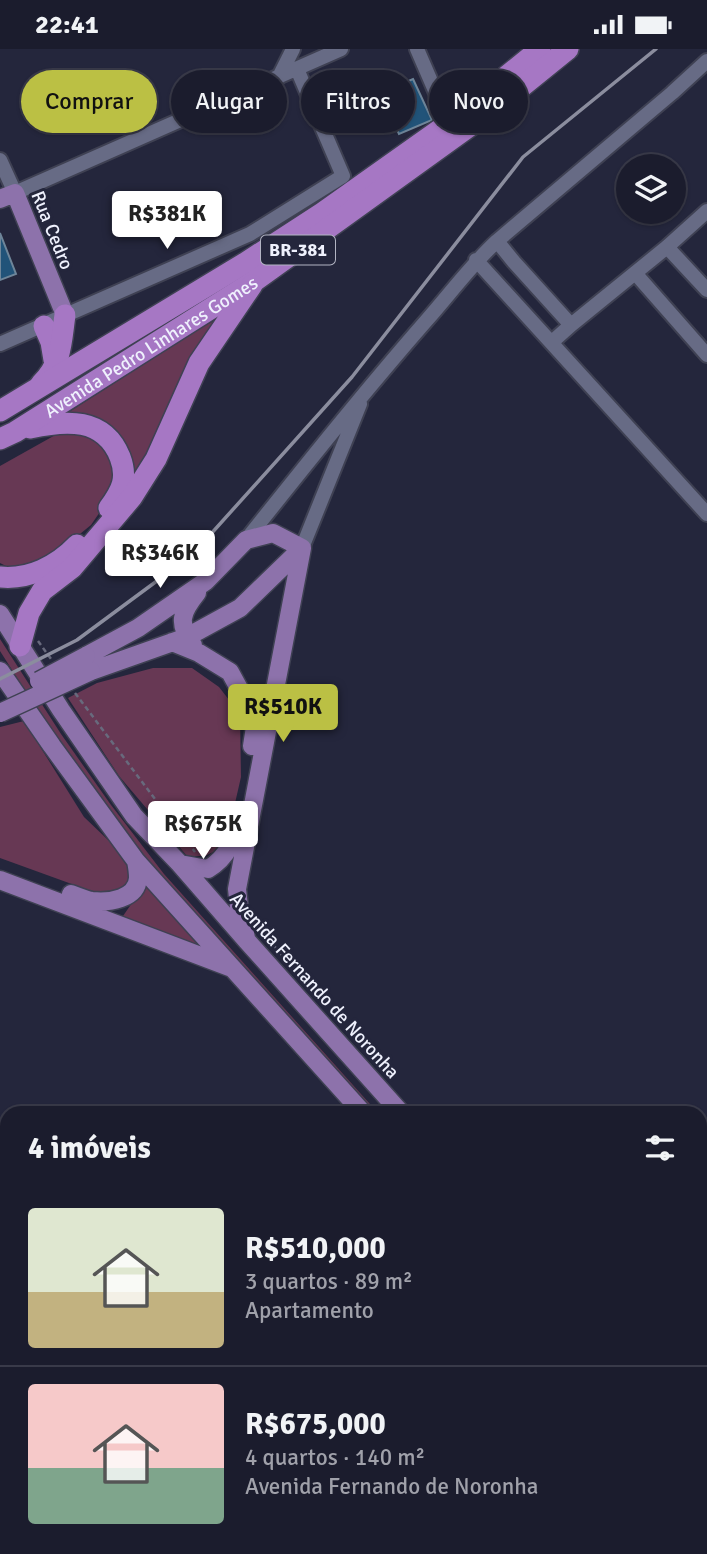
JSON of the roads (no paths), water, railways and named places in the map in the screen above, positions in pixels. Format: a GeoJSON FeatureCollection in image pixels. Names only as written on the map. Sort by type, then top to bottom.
{"type":"FeatureCollection","features":[{"type":"Feature","properties":{"kind":"highway","name":"Avenida Pedro Linhares Gomes"},"geometry":{"type":"LineString","coordinates":[[7,435],[256,280],[499,105],[568,49]]}},
{"type":"Feature","properties":{"kind":"highway","name":"Avenida Pedro Linhares Gomes"},"geometry":{"type":"LineString","coordinates":[[510,70],[531,52]]}},
{"type":"Feature","properties":{"kind":"highway","name":"Avenida Pedro Linhares Gomes"},"geometry":{"type":"LineString","coordinates":[[0,411],[245,264],[435,133]]}},
{"type":"Feature","properties":{"kind":"highway"},"geometry":{"type":"LineString","coordinates":[[20,646],[29,613],[42,591],[72,568],[132,497],[156,459],[199,363],[256,280]]}},
{"type":"Feature","properties":{"kind":"highway"},"geometry":{"type":"LineString","coordinates":[[32,393],[52,373],[60,356],[65,316]]}},
{"type":"Feature","properties":{"kind":"highway"},"geometry":{"type":"LineString","coordinates":[[44,325],[51,342],[54,361],[52,373]]}},
{"type":"Feature","properties":{"kind":"highway"},"geometry":{"type":"LineString","coordinates":[[0,577],[13,578],[41,572],[68,555],[98,525],[121,491],[124,478],[123,466],[115,445],[109,437],[94,428],[55,422],[7,435]]}},
{"type":"Feature","properties":{"kind":"main road","name":"Rua Cedro"},"geometry":{"type":"LineString","coordinates":[[7,196],[65,316]]}},
{"type":"Feature","properties":{"kind":"main road"},"geometry":{"type":"LineString","coordinates":[[179,639],[184,609],[246,540],[273,533],[302,548]]}},
{"type":"Feature","properties":{"kind":"main road"},"geometry":{"type":"LineString","coordinates":[[0,700],[60,670],[179,639],[240,608],[302,548]]}},
{"type":"Feature","properties":{"kind":"main road"},"geometry":{"type":"LineString","coordinates":[[247,941],[237,890],[302,548]]}},
{"type":"Feature","properties":{"kind":"main road"},"geometry":{"type":"LineString","coordinates":[[0,713],[88,663],[206,582]]}},
{"type":"Feature","properties":{"kind":"main road","name":"Avenida Fernando de Noronha"},"geometry":{"type":"LineString","coordinates":[[0,614],[61,710],[134,816],[180,864],[395,1106]]}},
{"type":"Feature","properties":{"kind":"main road"},"geometry":{"type":"LineString","coordinates":[[179,639],[230,673],[256,720],[248,779],[234,839],[219,862],[208,869],[180,864]]}},
{"type":"Feature","properties":{"kind":"main road"},"geometry":{"type":"LineString","coordinates":[[0,671],[136,861],[357,1106]]}},
{"type":"Feature","properties":{"kind":"main road"},"geometry":{"type":"LineString","coordinates":[[0,867],[90,901],[113,901],[127,896],[134,888],[138,880],[136,861]]}},
{"type":"Feature","properties":{"kind":"main road"},"geometry":{"type":"LineString","coordinates":[[0,880],[236,970]]}},
{"type":"Feature","properties":{"kind":"street"},"geometry":{"type":"LineString","coordinates":[[0,344],[250,234],[343,176],[303,66],[294,49]]}},
{"type":"Feature","properties":{"kind":"street"},"geometry":{"type":"LineString","coordinates":[[283,70],[294,49]]}},
{"type":"Feature","properties":{"kind":"street"},"geometry":{"type":"LineString","coordinates":[[287,73],[341,49]]}},
{"type":"Feature","properties":{"kind":"street"},"geometry":{"type":"LineString","coordinates":[[418,49],[429,75]]}},
{"type":"Feature","properties":{"kind":"street"},"geometry":{"type":"LineString","coordinates":[[246,540],[366,389],[476,260],[707,61]]}},
{"type":"Feature","properties":{"kind":"street"},"geometry":{"type":"LineString","coordinates":[[7,196],[171,124]]}},
{"type":"Feature","properties":{"kind":"street","name":"Rua Cedro"},"geometry":{"type":"LineString","coordinates":[[0,160],[7,196]]}},
{"type":"Feature","properties":{"kind":"street"},"geometry":{"type":"LineString","coordinates":[[552,342],[707,211]]}},
{"type":"Feature","properties":{"kind":"street"},"geometry":{"type":"LineString","coordinates":[[497,241],[571,325]]}},
{"type":"Feature","properties":{"kind":"street"},"geometry":{"type":"LineString","coordinates":[[667,247],[707,290]]}},
{"type":"Feature","properties":{"kind":"street"},"geometry":{"type":"LineString","coordinates":[[476,260],[707,514]]}},
{"type":"Feature","properties":{"kind":"street"},"geometry":{"type":"LineString","coordinates":[[635,273],[707,355]]}},
{"type":"Feature","properties":{"kind":"street"},"geometry":{"type":"LineString","coordinates":[[302,548],[366,389]]}},
{"type":"Feature","properties":{"kind":"railway"},"geometry":{"type":"LineString","coordinates":[[0,679],[77,640],[192,555],[352,377],[523,157],[656,49]]}}]}
